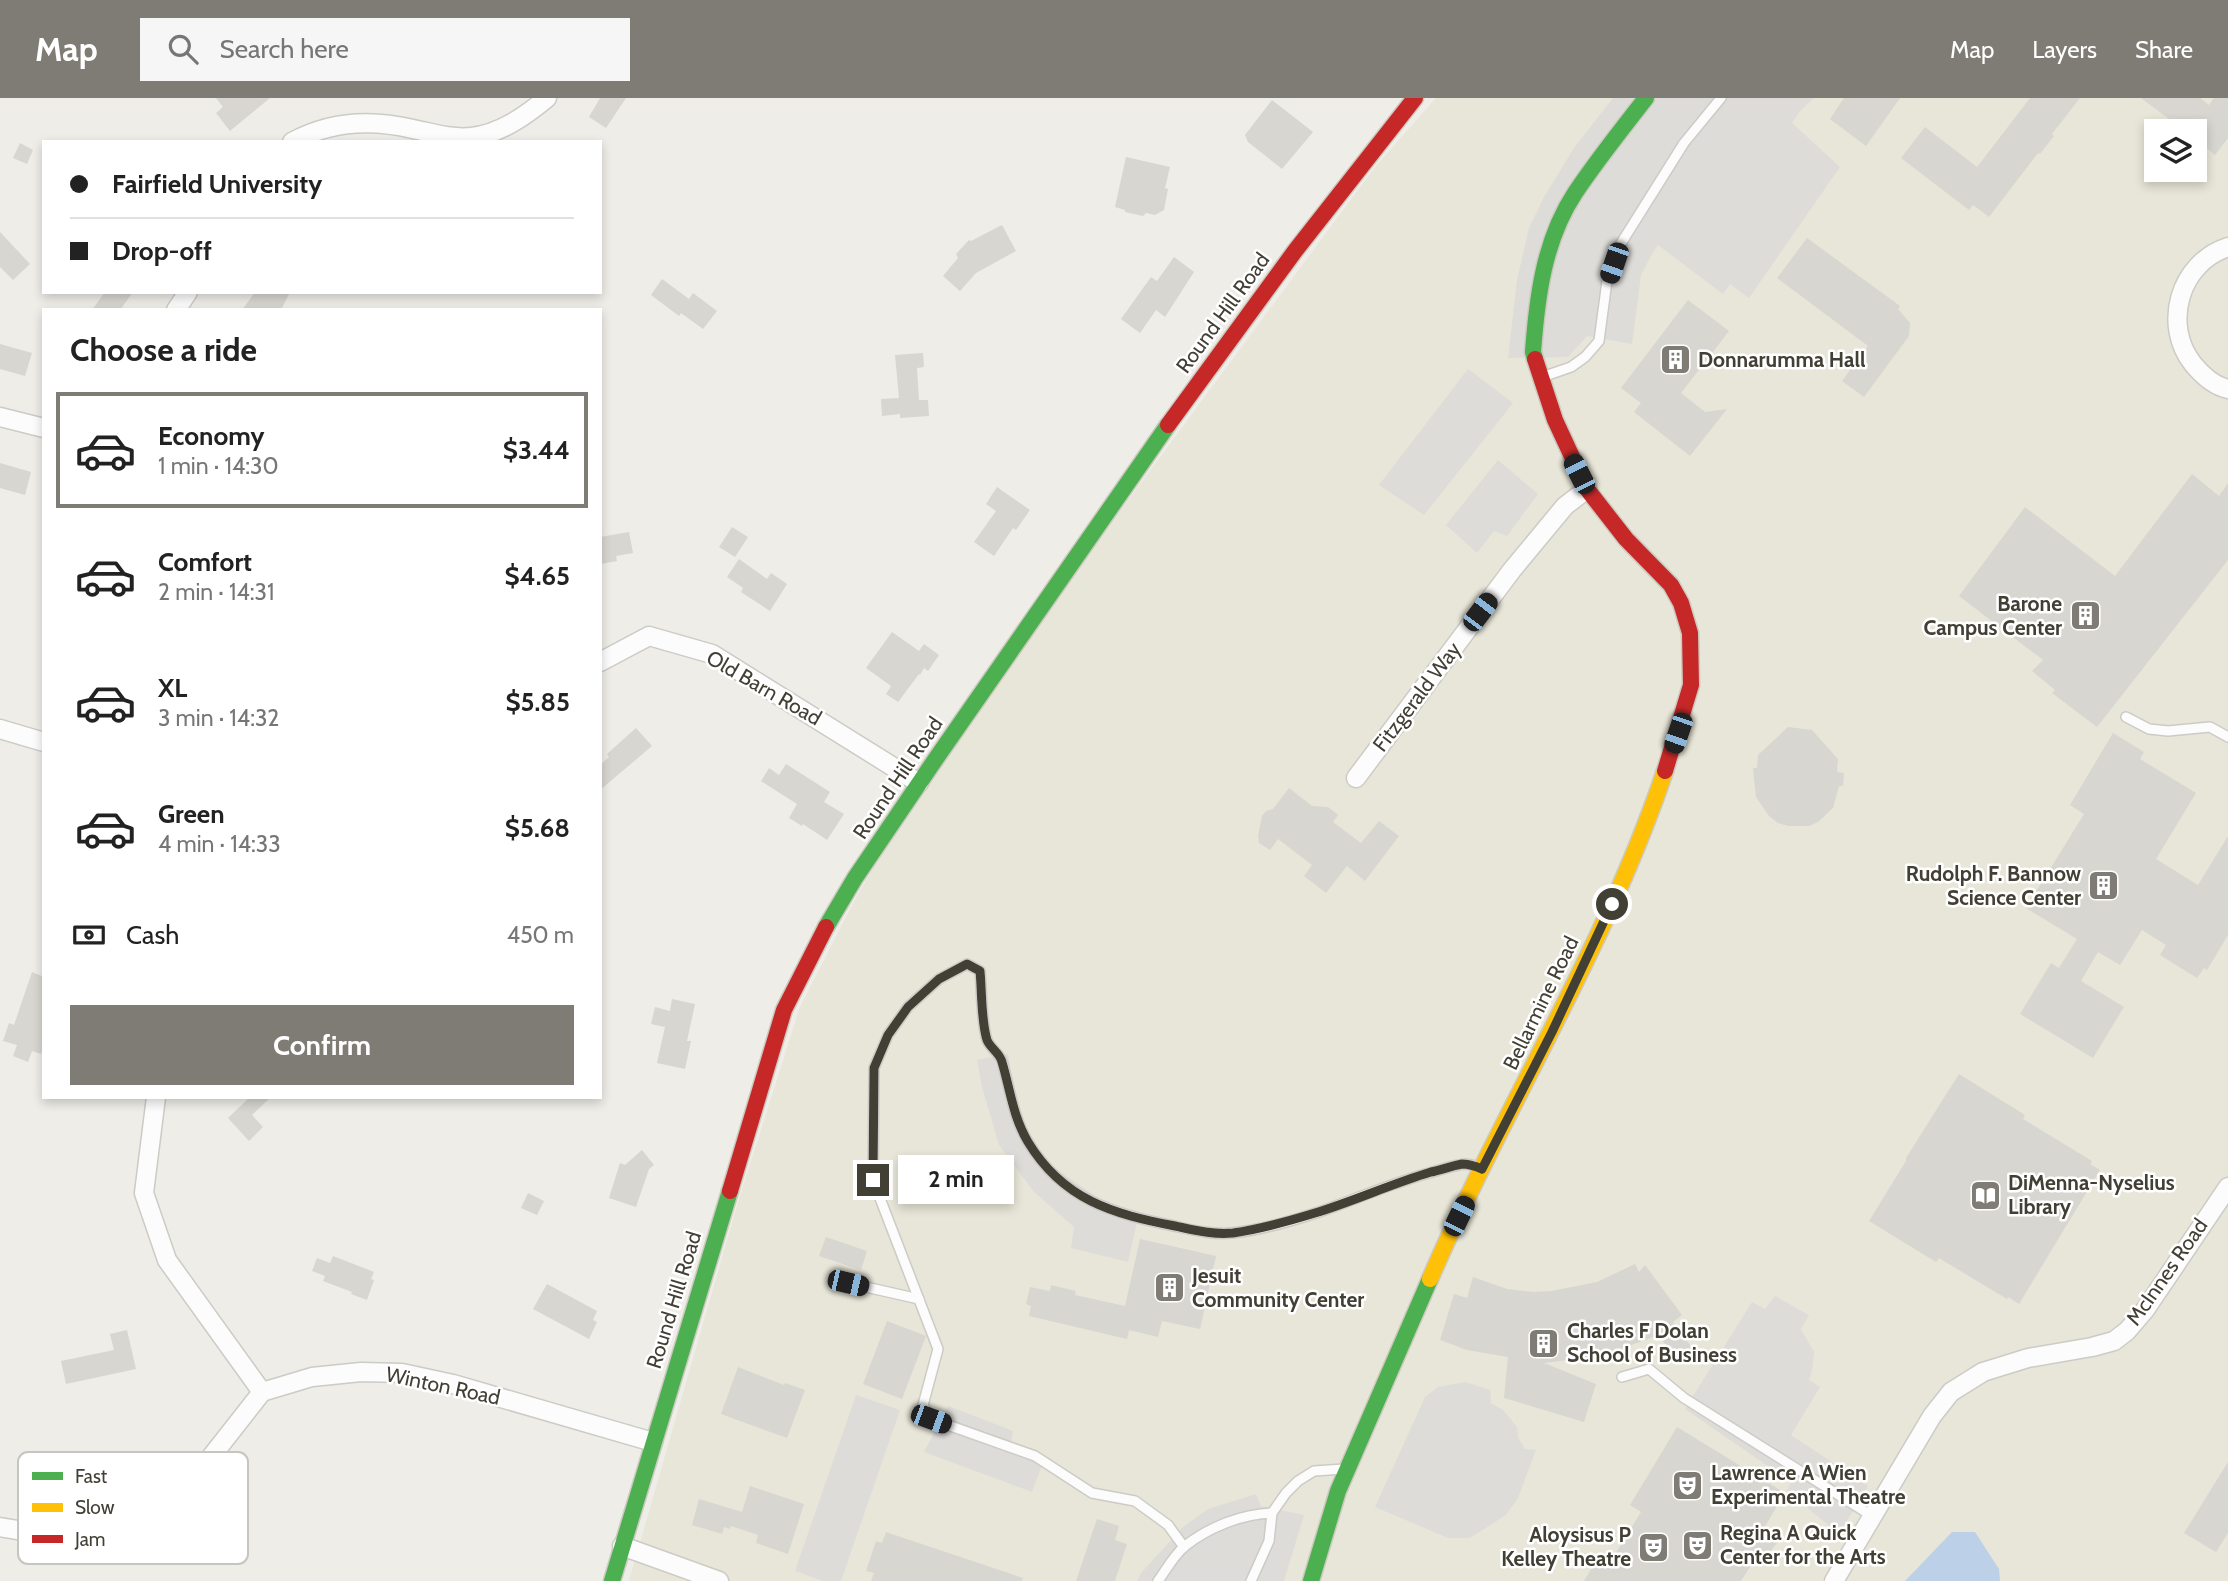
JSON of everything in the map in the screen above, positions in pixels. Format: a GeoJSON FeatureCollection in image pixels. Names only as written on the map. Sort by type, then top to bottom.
{"type":"FeatureCollection","features":[{"type":"Feature","properties":{"kind":"main road","name":"Round Hill Road"},"geometry":{"type":"LineString","coordinates":[[612,1581],[784,1010],[818,941],[855,878],[1116,497],[1289,257],[1415,98]]}},
{"type":"Feature","properties":{"kind":"main road","name":"Bellarmine Road"},"geometry":{"type":"LineString","coordinates":[[1311,1581],[1337,1494],[1447,1240],[1552,1032],[1612,904],[1655,801],[1691,685],[1690,633],[1681,603],[1671,585],[1626,539],[1587,489],[1568,450],[1540,378],[1533,352],[1536,305],[1544,265],[1558,225],[1574,194],[1646,98]]}},
{"type":"Feature","properties":{"kind":"street"},"geometry":{"type":"LineString","coordinates":[[297,140],[327,127],[374,122],[452,137],[471,137],[488,134],[510,125],[547,98]]}},
{"type":"Feature","properties":{"kind":"street"},"geometry":{"type":"LineString","coordinates":[[2228,247],[2203,261],[2186,281],[2177,305],[2177,330],[2185,355],[2201,375],[2228,389]]}},
{"type":"Feature","properties":{"kind":"street"},"geometry":{"type":"LineString","coordinates":[[0,417],[42,428]]}},
{"type":"Feature","properties":{"kind":"street","name":"Fitzgerald Way"},"geometry":{"type":"LineString","coordinates":[[1356,778],[1512,570],[1564,506],[1587,489]]}},
{"type":"Feature","properties":{"kind":"street","name":"Old Barn Road"},"geometry":{"type":"LineString","coordinates":[[602,661],[649,636],[712,654],[919,783]]}},
{"type":"Feature","properties":{"kind":"street"},"geometry":{"type":"LineString","coordinates":[[0,729],[42,741]]}},
{"type":"Feature","properties":{"kind":"street"},"geometry":{"type":"LineString","coordinates":[[156,1099],[144,1193],[167,1260],[262,1391],[215,1452]]}},
{"type":"Feature","properties":{"kind":"street","name":"McInnes Road"},"geometry":{"type":"LineString","coordinates":[[1834,1581],[1932,1416],[1951,1392],[1983,1372],[2028,1358],[2114,1341],[2127,1331],[2145,1310],[2228,1186]]}},
{"type":"Feature","properties":{"kind":"street","name":"Winton Road"},"geometry":{"type":"LineString","coordinates":[[262,1391],[312,1377],[360,1372],[401,1374],[453,1384],[653,1442]]}},
{"type":"Feature","properties":{"kind":"street"},"geometry":{"type":"LineString","coordinates":[[0,1527],[18,1530]]}},
{"type":"Feature","properties":{"kind":"street"},"geometry":{"type":"LineString","coordinates":[[622,1546],[719,1581]]}},
{"type":"Feature","properties":{"kind":"lane"},"geometry":{"type":"LineString","coordinates":[[1540,378],[1571,367],[1585,357],[1599,341],[1607,281],[1620,245],[1684,143],[1721,98]]}},
{"type":"Feature","properties":{"kind":"lane"},"geometry":{"type":"LineString","coordinates":[[2126,717],[2149,729],[2168,731],[2210,727],[2228,737]]}},
{"type":"Feature","properties":{"kind":"lane"},"geometry":{"type":"LineString","coordinates":[[1184,1547],[1168,1525],[1135,1501],[1092,1493],[1035,1456],[931,1419],[923,1405],[938,1349],[873,1180],[874,1068],[888,1035],[908,1007],[939,979],[967,964],[980,971],[988,1042],[1001,1058],[1008,1092],[1018,1123],[1028,1142],[1060,1180],[1082,1197],[1100,1207],[1140,1219],[1209,1233],[1231,1233],[1278,1224],[1384,1187],[1462,1164],[1482,1169]]}},
{"type":"Feature","properties":{"kind":"lane"},"geometry":{"type":"LineString","coordinates":[[848,1283],[919,1299]]}},
{"type":"Feature","properties":{"kind":"lane"},"geometry":{"type":"LineString","coordinates":[[1622,1377],[1649,1369],[1684,1398],[1872,1516]]}},
{"type":"Feature","properties":{"kind":"lane"},"geometry":{"type":"LineString","coordinates":[[1251,1581],[1269,1541],[1272,1513],[1298,1480],[1314,1471],[1347,1469]]}},
{"type":"Feature","properties":{"kind":"lane"},"geometry":{"type":"LineString","coordinates":[[1157,1581],[1184,1547],[1211,1530],[1253,1514],[1272,1513]]}},
{"type":"Feature","properties":{"kind":"shaded area"},"geometry":{"type":"Polygon","coordinates":[[[1436,98],[2228,98],[2228,1581],[629,1581],[738,1202],[800,1007],[896,827],[1037,623],[1375,167],[1436,98]]]}},
{"type":"Feature","properties":{"kind":"shaded area"},"geometry":{"type":"Polygon","coordinates":[[[1613,98],[1814,98],[1792,123],[1840,167],[1749,298],[1730,284],[1723,294],[1658,245],[1641,275],[1632,344],[1587,336],[1568,357],[1508,358],[1517,280],[1529,228],[1544,197],[1574,148],[1613,98]]]}},
{"type":"Feature","properties":{"kind":"shaded area"},"geometry":{"type":"Polygon","coordinates":[[[1468,369],[1513,403],[1424,515],[1379,485],[1468,369]]]}},
{"type":"Feature","properties":{"kind":"shaded area"},"geometry":{"type":"Polygon","coordinates":[[[1498,460],[1538,494],[1507,536],[1494,531],[1477,553],[1446,525],[1498,460]]]}},
{"type":"Feature","properties":{"kind":"shaded area"},"geometry":{"type":"Polygon","coordinates":[[[1008,1054],[1014,1090],[1028,1133],[1042,1155],[1059,1171],[1097,1197],[1139,1213],[1128,1262],[1071,1248],[1074,1227],[1034,1192],[999,1145],[977,1060],[1008,1054]]]}},
{"type":"Feature","properties":{"kind":"shaded area"},"geometry":{"type":"Polygon","coordinates":[[[1775,1296],[1809,1315],[1801,1329],[1814,1352],[1809,1380],[1820,1387],[1791,1435],[1868,1486],[1839,1534],[1787,1491],[1791,1482],[1685,1409],[1752,1302],[1765,1309],[1775,1296]]]}},
{"type":"Feature","properties":{"kind":"shaded area"},"geometry":{"type":"Polygon","coordinates":[[[1465,1382],[1490,1390],[1491,1403],[1503,1410],[1517,1427],[1518,1437],[1525,1449],[1536,1450],[1518,1498],[1506,1515],[1470,1538],[1448,1538],[1375,1507],[1425,1397],[1438,1387],[1465,1382]]]}},
{"type":"Feature","properties":{"kind":"shaded area"},"geometry":{"type":"Polygon","coordinates":[[[856,1395],[900,1410],[841,1581],[823,1581],[795,1571],[856,1395]]]}},
{"type":"Feature","properties":{"kind":"shaded area"},"geometry":{"type":"Polygon","coordinates":[[[948,1406],[1013,1431],[1011,1445],[1044,1460],[1032,1492],[924,1452],[948,1406]]]}},
{"type":"Feature","properties":{"kind":"shaded area"},"geometry":{"type":"Polygon","coordinates":[[[1256,1494],[1261,1506],[1304,1515],[1284,1581],[1137,1581],[1141,1573],[1183,1527],[1208,1509],[1256,1494]]]}},
{"type":"Feature","properties":{"kind":"water"},"geometry":{"type":"Polygon","coordinates":[[[1952,1532],[1975,1532],[1999,1569],[2000,1581],[1905,1581],[1952,1532]]]}},
{"type":"Feature","properties":{"kind":"building"},"geometry":{"type":"Polygon","coordinates":[[[216,98],[270,98],[230,131],[216,113],[223,107],[216,98]]]}},
{"type":"Feature","properties":{"kind":"building"},"geometry":{"type":"Polygon","coordinates":[[[600,98],[626,98],[606,128],[589,117],[600,98]]]}},
{"type":"Feature","properties":{"kind":"building"},"geometry":{"type":"Polygon","coordinates":[[[1844,98],[1900,98],[1866,146],[1830,119],[1844,98]]]}},
{"type":"Feature","properties":{"kind":"building"},"geometry":{"type":"Polygon","coordinates":[[[2030,98],[2080,98],[2052,134],[2054,136],[1989,217],[1973,205],[1969,210],[1901,158],[1925,127],[1977,167],[2030,98]]]}},
{"type":"Feature","properties":{"kind":"building"},"geometry":{"type":"Polygon","coordinates":[[[2141,98],[2200,98],[2209,105],[2214,98],[2228,98],[2228,138],[2215,155],[2207,148],[2207,119],[2169,119],[2141,98]]]}},
{"type":"Feature","properties":{"kind":"building"},"geometry":{"type":"Polygon","coordinates":[[[1272,100],[1313,132],[1282,169],[1248,142],[1245,135],[1272,100]]]}},
{"type":"Feature","properties":{"kind":"building"},"geometry":{"type":"Polygon","coordinates":[[[20,143],[33,150],[27,164],[13,158],[20,143]]]}},
{"type":"Feature","properties":{"kind":"building"},"geometry":{"type":"Polygon","coordinates":[[[1126,157],[1170,167],[1164,210],[1155,215],[1146,213],[1143,216],[1115,207],[1126,157]]]}},
{"type":"Feature","properties":{"kind":"building"},"geometry":{"type":"Polygon","coordinates":[[[1002,225],[1016,251],[976,273],[960,291],[943,276],[958,258],[956,254],[969,240],[1002,225]]]}},
{"type":"Feature","properties":{"kind":"building"},"geometry":{"type":"Polygon","coordinates":[[[0,232],[30,264],[13,280],[0,267],[0,232]]]}},
{"type":"Feature","properties":{"kind":"building"},"geometry":{"type":"Polygon","coordinates":[[[1807,238],[1900,306],[1898,309],[1910,323],[1909,336],[1864,397],[1842,381],[1868,346],[1777,278],[1807,238]]]}},
{"type":"Feature","properties":{"kind":"building"},"geometry":{"type":"Polygon","coordinates":[[[1174,257],[1194,272],[1165,317],[1156,310],[1140,333],[1121,319],[1151,277],[1157,281],[1174,257]]]}},
{"type":"Feature","properties":{"kind":"building"},"geometry":{"type":"Polygon","coordinates":[[[662,279],[689,299],[693,293],[717,311],[703,329],[681,313],[679,316],[651,295],[662,279]]]}},
{"type":"Feature","properties":{"kind":"building"},"geometry":{"type":"Polygon","coordinates":[[[104,294],[132,294],[121,308],[93,308],[104,294]]]}},
{"type":"Feature","properties":{"kind":"building"},"geometry":{"type":"Polygon","coordinates":[[[254,294],[289,294],[282,308],[243,308],[254,294]]]}},
{"type":"Feature","properties":{"kind":"building","name":"Donnarumma Hall"},"geometry":{"type":"Polygon","coordinates":[[[1688,300],[1729,331],[1681,393],[1705,412],[1727,409],[1690,456],[1634,412],[1641,403],[1621,388],[1688,300]]]}},
{"type":"Feature","properties":{"kind":"building"},"geometry":{"type":"Polygon","coordinates":[[[0,344],[32,353],[25,376],[0,369],[0,344]]]}},
{"type":"Feature","properties":{"kind":"building"},"geometry":{"type":"Polygon","coordinates":[[[923,353],[924,367],[917,368],[919,400],[928,400],[929,416],[882,416],[881,399],[899,398],[895,355],[923,353]]]}},
{"type":"Feature","properties":{"kind":"building"},"geometry":{"type":"Polygon","coordinates":[[[0,463],[31,472],[25,495],[0,488],[0,463]]]}},
{"type":"Feature","properties":{"kind":"building","name":"Barone Campus Center"},"geometry":{"type":"Polygon","coordinates":[[[2192,474],[2219,496],[2228,483],[2228,560],[2097,727],[2052,693],[2055,690],[2032,671],[2043,660],[1959,596],[2025,507],[2115,576],[2192,474]]]}},
{"type":"Feature","properties":{"kind":"building"},"geometry":{"type":"Polygon","coordinates":[[[997,487],[1030,510],[1016,530],[1013,528],[994,556],[974,542],[996,511],[986,504],[997,487]]]}},
{"type":"Feature","properties":{"kind":"building"},"geometry":{"type":"Polygon","coordinates":[[[732,527],[748,537],[735,557],[719,547],[732,527]]]}},
{"type":"Feature","properties":{"kind":"building"},"geometry":{"type":"Polygon","coordinates":[[[629,532],[633,553],[616,556],[617,561],[602,564],[602,537],[629,532]]]}},
{"type":"Feature","properties":{"kind":"building"},"geometry":{"type":"Polygon","coordinates":[[[739,559],[767,579],[771,573],[787,584],[770,611],[741,592],[743,588],[727,577],[739,559]]]}},
{"type":"Feature","properties":{"kind":"building"},"geometry":{"type":"Polygon","coordinates":[[[892,632],[919,651],[924,644],[939,655],[928,671],[924,668],[898,702],[886,694],[891,686],[866,668],[892,632]]]}},
{"type":"Feature","properties":{"kind":"building"},"geometry":{"type":"Polygon","coordinates":[[[1788,727],[1812,730],[1838,759],[1837,772],[1844,773],[1843,786],[1839,786],[1833,808],[1818,822],[1809,826],[1778,823],[1769,816],[1756,797],[1753,768],[1757,768],[1758,755],[1788,727]]]}},
{"type":"Feature","properties":{"kind":"building"},"geometry":{"type":"Polygon","coordinates":[[[636,728],[652,746],[602,788],[602,763],[609,757],[607,754],[636,728]]]}},
{"type":"Feature","properties":{"kind":"building","name":"Rudolph F. Bannow Science Center"},"geometry":{"type":"Polygon","coordinates":[[[2113,733],[2144,752],[2140,759],[2196,793],[2156,859],[2198,885],[2228,836],[2228,935],[2207,970],[2204,968],[2197,978],[2160,955],[2166,945],[2142,930],[2120,965],[2098,952],[2081,981],[2124,1007],[2093,1058],[2020,1014],[2051,963],[2059,968],[2077,939],[2026,908],[2084,814],[2070,805],[2113,733]]]}},
{"type":"Feature","properties":{"kind":"building"},"geometry":{"type":"Polygon","coordinates":[[[786,764],[830,792],[824,802],[844,814],[827,840],[789,818],[797,804],[761,781],[769,768],[779,775],[786,764]]]}},
{"type":"Feature","properties":{"kind":"building"},"geometry":{"type":"Polygon","coordinates":[[[1289,788],[1312,806],[1328,807],[1338,815],[1333,822],[1361,843],[1379,821],[1399,836],[1365,881],[1347,866],[1326,893],[1304,876],[1312,865],[1278,839],[1270,850],[1259,843],[1262,816],[1273,809],[1289,788]]]}},
{"type":"Feature","properties":{"kind":"building"},"geometry":{"type":"Polygon","coordinates":[[[32,972],[42,976],[41,1054],[32,1051],[28,1062],[13,1056],[17,1045],[3,1041],[9,1023],[14,1025],[32,972]]]}},
{"type":"Feature","properties":{"kind":"building"},"geometry":{"type":"Polygon","coordinates":[[[672,999],[695,1004],[687,1041],[691,1041],[685,1069],[657,1063],[665,1027],[651,1024],[655,1007],[670,1011],[672,999]]]}},
{"type":"Feature","properties":{"kind":"building","name":"DiMenna-Nyselius Library"},"geometry":{"type":"Polygon","coordinates":[[[1959,1074],[2025,1115],[2023,1119],[2092,1161],[2090,1164],[2100,1170],[2019,1304],[1939,1258],[1936,1262],[1869,1221],[1959,1074]]]}},
{"type":"Feature","properties":{"kind":"building"},"geometry":{"type":"Polygon","coordinates":[[[248,1099],[269,1099],[252,1115],[263,1127],[249,1141],[228,1118],[248,1099]]]}},
{"type":"Feature","properties":{"kind":"building"},"geometry":{"type":"Polygon","coordinates":[[[642,1150],[654,1165],[649,1169],[636,1207],[609,1198],[620,1163],[625,1165],[642,1150]]]}},
{"type":"Feature","properties":{"kind":"building"},"geometry":{"type":"Polygon","coordinates":[[[528,1193],[544,1201],[537,1215],[521,1208],[528,1193]]]}},
{"type":"Feature","properties":{"kind":"building"},"geometry":{"type":"Polygon","coordinates":[[[826,1237],[867,1251],[861,1270],[819,1256],[826,1237]]]}},
{"type":"Feature","properties":{"kind":"building","name":"Jesuit Community Center"},"geometry":{"type":"Polygon","coordinates":[[[1140,1239],[1216,1256],[1200,1329],[1162,1321],[1158,1337],[1129,1330],[1127,1339],[1029,1316],[1031,1306],[1026,1304],[1030,1287],[1050,1291],[1051,1285],[1076,1291],[1075,1295],[1125,1306],[1140,1239]]]}},
{"type":"Feature","properties":{"kind":"building"},"geometry":{"type":"Polygon","coordinates":[[[333,1256],[374,1272],[367,1300],[323,1281],[325,1276],[312,1271],[317,1258],[330,1263],[333,1256]]]}},
{"type":"Feature","properties":{"kind":"building","name":"Charles F Dolan School of Business"},"geometry":{"type":"Polygon","coordinates":[[[1635,1264],[1639,1272],[1645,1265],[1682,1315],[1673,1322],[1695,1352],[1677,1362],[1659,1335],[1601,1356],[1544,1363],[1596,1384],[1584,1422],[1504,1398],[1508,1357],[1467,1350],[1440,1340],[1454,1294],[1467,1298],[1473,1277],[1507,1289],[1552,1291],[1597,1282],[1635,1264]]]}},
{"type":"Feature","properties":{"kind":"building"},"geometry":{"type":"Polygon","coordinates":[[[547,1284],[597,1311],[593,1320],[597,1322],[589,1339],[533,1309],[547,1284]]]}},
{"type":"Feature","properties":{"kind":"building"},"geometry":{"type":"Polygon","coordinates":[[[887,1321],[926,1336],[902,1399],[863,1384],[887,1321]]]}},
{"type":"Feature","properties":{"kind":"building"},"geometry":{"type":"Polygon","coordinates":[[[127,1330],[136,1369],[66,1384],[61,1361],[114,1350],[110,1334],[127,1330]]]}},
{"type":"Feature","properties":{"kind":"building"},"geometry":{"type":"Polygon","coordinates":[[[738,1367],[805,1390],[787,1438],[721,1414],[738,1367]]]}},
{"type":"Feature","properties":{"kind":"building"},"geometry":{"type":"Polygon","coordinates":[[[1677,1427],[1785,1493],[1761,1533],[1777,1543],[1761,1562],[1755,1559],[1741,1581],[1584,1581],[1601,1553],[1612,1559],[1641,1512],[1630,1505],[1677,1427]]]}},
{"type":"Feature","properties":{"kind":"building"},"geometry":{"type":"Polygon","coordinates":[[[2228,1462],[2228,1533],[2216,1552],[2184,1533],[2228,1462]]]}},
{"type":"Feature","properties":{"kind":"building"},"geometry":{"type":"Polygon","coordinates":[[[750,1486],[804,1504],[788,1554],[756,1543],[758,1535],[731,1526],[730,1529],[724,1527],[722,1534],[692,1525],[699,1499],[742,1512],[750,1486]]]}},
{"type":"Feature","properties":{"kind":"building"},"geometry":{"type":"Polygon","coordinates":[[[1097,1519],[1119,1526],[1115,1540],[1127,1544],[1115,1581],[1076,1581],[1097,1519]]]}},
{"type":"Feature","properties":{"kind":"building"},"geometry":{"type":"Polygon","coordinates":[[[886,1532],[1023,1578],[1022,1581],[871,1581],[874,1573],[866,1571],[876,1541],[882,1543],[886,1532]]]}},
{"type":"Feature","properties":{"kind":"traffic: fast"},"geometry":{"type":"LineString","coordinates":[[1535,359],[1533,352],[1540,290],[1549,249],[1564,211],[1583,181],[1646,98]]}},
{"type":"Feature","properties":{"kind":"traffic: fast"},"geometry":{"type":"LineString","coordinates":[[826,927],[855,878],[935,760],[1168,425]]}},
{"type":"Feature","properties":{"kind":"traffic: fast"},"geometry":{"type":"LineString","coordinates":[[612,1581],[730,1191]]}},
{"type":"Feature","properties":{"kind":"traffic: fast"},"geometry":{"type":"LineString","coordinates":[[1311,1581],[1338,1491],[1430,1279]]}},
{"type":"Feature","properties":{"kind":"traffic: slow"},"geometry":{"type":"LineString","coordinates":[[1430,1279],[1489,1153],[1584,965],[1641,837],[1665,771]]}},
{"type":"Feature","properties":{"kind":"traffic: jam"},"geometry":{"type":"LineString","coordinates":[[1168,425],[1295,251],[1415,98]]}},
{"type":"Feature","properties":{"kind":"traffic: jam"},"geometry":{"type":"LineString","coordinates":[[1535,359],[1555,420],[1587,489],[1626,539],[1671,585],[1681,603],[1690,633],[1691,685],[1665,771]]}},
{"type":"Feature","properties":{"kind":"traffic: jam"},"geometry":{"type":"LineString","coordinates":[[730,1191],[784,1010],[826,927]]}},
{"type":"Feature","properties":{"kind":"place","name":"Donnarumma Hall"},"geometry":{"type":"Point","coordinates":[1675,360]}},
{"type":"Feature","properties":{"kind":"place","name":"Barone Campus Center"},"geometry":{"type":"Point","coordinates":[2085,616]}},
{"type":"Feature","properties":{"kind":"place","name":"Rudolph F. Bannow Science Center"},"geometry":{"type":"Point","coordinates":[2104,886]}},
{"type":"Feature","properties":{"kind":"place","name":"DiMenna-Nyselius Library"},"geometry":{"type":"Point","coordinates":[1985,1195]}},
{"type":"Feature","properties":{"kind":"place","name":"Jesuit Community Center"},"geometry":{"type":"Point","coordinates":[1169,1288]}},
{"type":"Feature","properties":{"kind":"place","name":"Charles F Dolan School of Business"},"geometry":{"type":"Point","coordinates":[1544,1343]}},
{"type":"Feature","properties":{"kind":"place","name":"Lawrence A Wien Experimental Theatre"},"geometry":{"type":"Point","coordinates":[1688,1485]}},
{"type":"Feature","properties":{"kind":"place","name":"Regina A Quick Center for the Arts"},"geometry":{"type":"Point","coordinates":[1697,1545]}},
{"type":"Feature","properties":{"kind":"place","name":"Aloysisus P Kelley Theatre"},"geometry":{"type":"Point","coordinates":[1654,1547]}},
{"type":"Feature","properties":{"kind":"route"},"geometry":{"type":"LineString","coordinates":[[873,1180],[874,1068],[888,1035],[908,1007],[939,979],[967,964],[980,971],[988,1042],[1001,1058],[1008,1092],[1018,1123],[1028,1142],[1060,1180],[1100,1207],[1140,1219],[1209,1233],[1231,1233],[1278,1224],[1384,1187],[1462,1164],[1482,1169],[1552,1032],[1612,904]]}}]}
